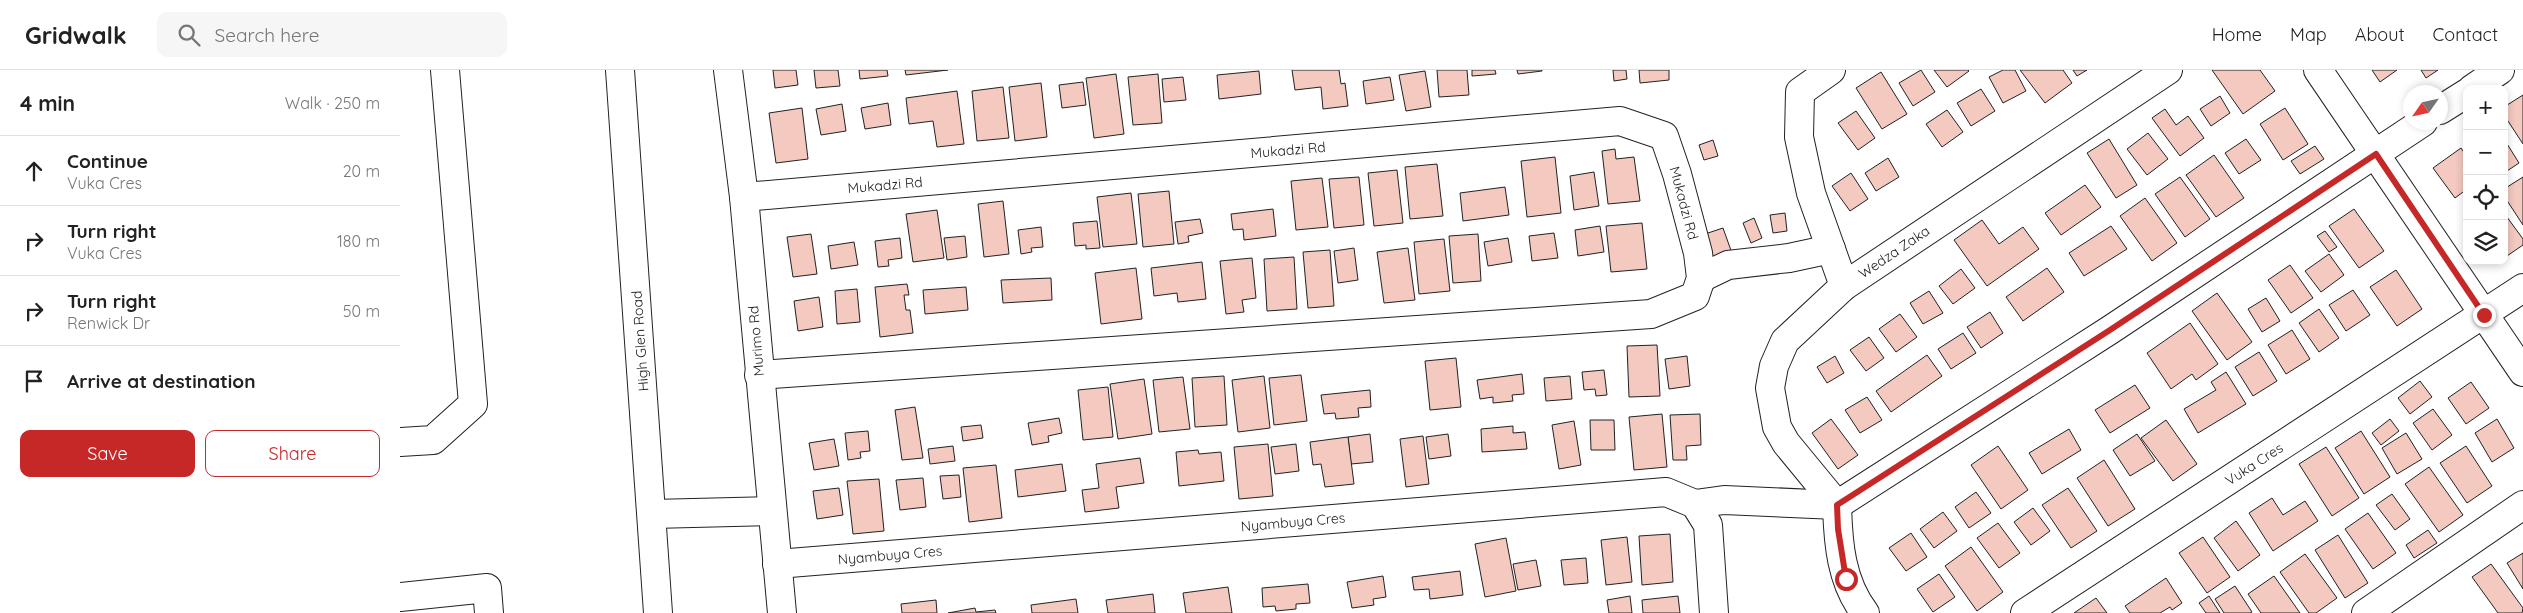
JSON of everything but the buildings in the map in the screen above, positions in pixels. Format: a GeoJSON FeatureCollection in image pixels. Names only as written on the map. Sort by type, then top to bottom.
{"type":"FeatureCollection","features":[{"type":"Feature","properties":{"kind":"street"},"geometry":{"type":"LineString","coordinates":[[400,442],[433,440],[473,404],[444,70]]}},
{"type":"Feature","properties":{"kind":"street","name":"High Glen Road"},"geometry":{"type":"LineString","coordinates":[[620,70],[658,613]]}},
{"type":"Feature","properties":{"kind":"street","name":"Murimo Rd"},"geometry":{"type":"LineString","coordinates":[[728,70],[744,197],[782,613]]}},
{"type":"Feature","properties":{"kind":"street"},"geometry":{"type":"LineString","coordinates":[[1832,70],[1800,92],[1799,137],[1811,194],[1844,286]]}},
{"type":"Feature","properties":{"kind":"street","name":"Wedza Zaka"},"geometry":{"type":"LineString","coordinates":[[1837,505],[1786,443],[1777,427],[1770,388],[1774,366],[1785,341],[1844,286],[2168,70]]}},
{"type":"Feature","properties":{"kind":"street"},"geometry":{"type":"LineString","coordinates":[[2318,70],[2523,372]]}},
{"type":"Feature","properties":{"kind":"street"},"geometry":{"type":"LineString","coordinates":[[2478,85],[2500,70]]}},
{"type":"Feature","properties":{"kind":"street"},"geometry":{"type":"LineString","coordinates":[[2448,105],[2463,96]]}},
{"type":"Feature","properties":{"kind":"street","name":"Mukadzi Rd"},"geometry":{"type":"LineString","coordinates":[[744,197],[1620,121],[1664,136],[1678,174],[1698,253],[1698,287]]}},
{"type":"Feature","properties":{"kind":"street"},"geometry":{"type":"LineString","coordinates":[[1714,613],[1708,526],[1695,504],[1724,500],[1837,505],[2102,335],[2411,130]]}},
{"type":"Feature","properties":{"kind":"street"},"geometry":{"type":"LineString","coordinates":[[759,374],[1651,314],[1698,287],[1728,265],[1789,258],[1831,249]]}},
{"type":"Feature","properties":{"kind":"street","name":"Vuka Cres"},"geometry":{"type":"LineString","coordinates":[[2025,613],[2523,288]]}},
{"type":"Feature","properties":{"kind":"street","name":"Nyambuya Cres"},"geometry":{"type":"LineString","coordinates":[[777,564],[1666,492],[1695,504]]}},
{"type":"Feature","properties":{"kind":"street"},"geometry":{"type":"LineString","coordinates":[[2366,613],[2523,504]]}},
{"type":"Feature","properties":{"kind":"street"},"geometry":{"type":"LineString","coordinates":[[1837,505],[1838,529],[1846,579],[1854,599],[1865,613]]}},
{"type":"Feature","properties":{"kind":"street"},"geometry":{"type":"LineString","coordinates":[[652,514],[772,511]]}},
{"type":"Feature","properties":{"kind":"street"},"geometry":{"type":"LineString","coordinates":[[400,597],[487,588],[489,613]]}},
{"type":"Feature","properties":{"kind":"route"},"geometry":{"type":"LineString","coordinates":[[1846,579],[1838,529],[1837,505],[2110,330],[2376,154],[2484,315]]}}]}
